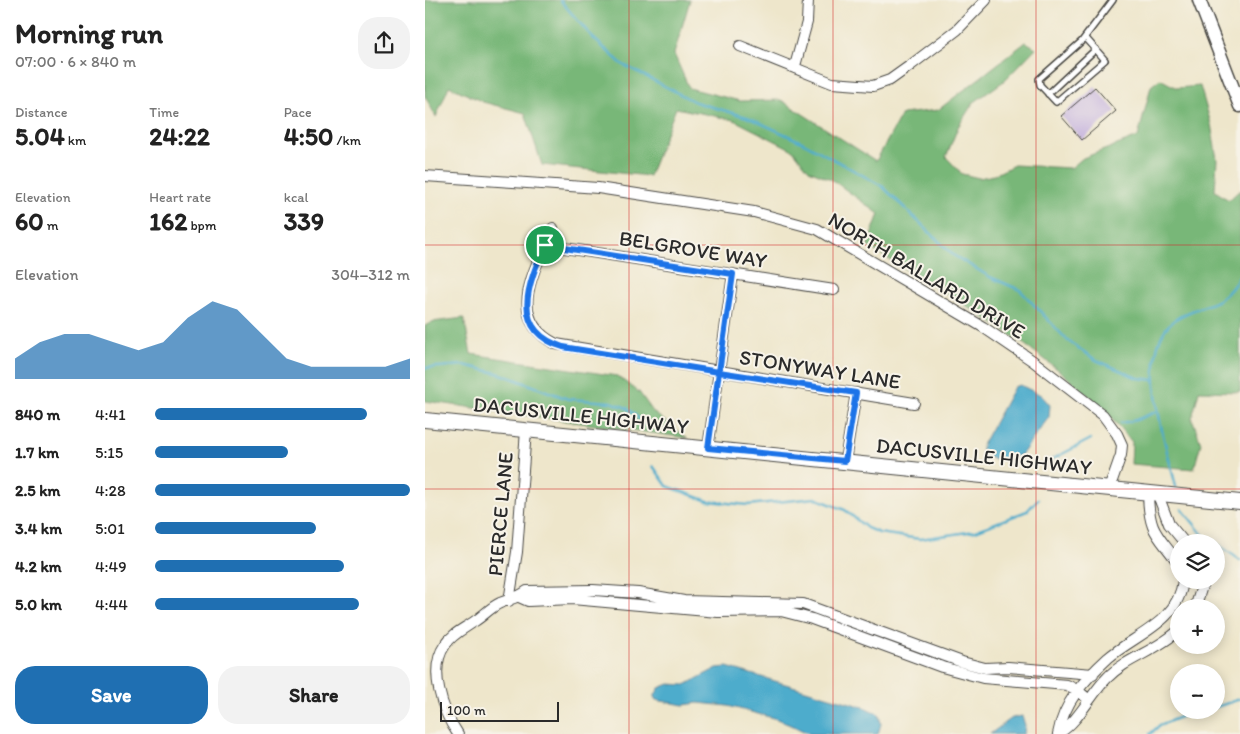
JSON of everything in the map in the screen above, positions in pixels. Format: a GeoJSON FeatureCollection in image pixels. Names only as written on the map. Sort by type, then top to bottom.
{"type":"FeatureCollection","features":[{"type":"Feature","properties":{"kind":"main road","name":"DACUSVILLE HIGHWAY"},"geometry":{"type":"LineString","coordinates":[[425,420],[1240,502]]}},
{"type":"Feature","properties":{"kind":"street"},"geometry":{"type":"LineString","coordinates":[[795,66],[807,22],[808,0]]}},
{"type":"Feature","properties":{"kind":"street"},"geometry":{"type":"LineString","coordinates":[[741,46],[795,66],[832,83],[848,86],[873,86],[890,80],[957,30],[986,0]]}},
{"type":"Feature","properties":{"kind":"street"},"geometry":{"type":"LineString","coordinates":[[1199,0],[1240,106]]}},
{"type":"Feature","properties":{"kind":"street","name":"NORTH BALLARD DRIVE"},"geometry":{"type":"LineString","coordinates":[[425,176],[598,188],[753,212],[817,230],[983,327],[1103,415],[1117,434],[1122,445],[1121,455],[1109,489]]}},
{"type":"Feature","properties":{"kind":"street","name":"STONYWAY LANE"},"geometry":{"type":"LineString","coordinates":[[553,228],[529,282],[527,304],[531,322],[548,341],[563,347],[914,403]]}},
{"type":"Feature","properties":{"kind":"street","name":"BELGROVE WAY"},"geometry":{"type":"LineString","coordinates":[[545,245],[834,290]]}},
{"type":"Feature","properties":{"kind":"street"},"geometry":{"type":"LineString","coordinates":[[708,448],[733,274]]}},
{"type":"Feature","properties":{"kind":"street"},"geometry":{"type":"LineString","coordinates":[[845,461],[856,393]]}},
{"type":"Feature","properties":{"kind":"street","name":"PIERCE LANE"},"geometry":{"type":"LineString","coordinates":[[514,599],[526,430]]}},
{"type":"Feature","properties":{"kind":"street"},"geometry":{"type":"LineString","coordinates":[[1153,494],[1169,524],[1177,534]]}},
{"type":"Feature","properties":{"kind":"street"},"geometry":{"type":"LineString","coordinates":[[1153,494],[1148,517],[1155,535],[1170,553]]}},
{"type":"Feature","properties":{"kind":"street"},"geometry":{"type":"LineString","coordinates":[[1059,734],[1060,721],[1077,690],[1109,658],[1156,626],[1170,613],[1179,589]]}},
{"type":"Feature","properties":{"kind":"street"},"geometry":{"type":"LineString","coordinates":[[458,734],[450,723],[440,695],[437,661],[445,645],[457,632],[499,604],[514,599],[527,591],[593,595],[637,593],[683,601],[729,601],[781,611],[815,620],[937,666],[1067,685],[1088,699]]}},
{"type":"Feature","properties":{"kind":"street"},"geometry":{"type":"LineString","coordinates":[[637,593],[637,605]]}},
{"type":"Feature","properties":{"kind":"street"},"geometry":{"type":"LineString","coordinates":[[593,595],[637,605],[729,612],[760,607],[803,604],[943,655],[984,673],[1008,667],[1093,674]]}},
{"type":"Feature","properties":{"kind":"street"},"geometry":{"type":"LineString","coordinates":[[729,601],[729,612]]}},
{"type":"Feature","properties":{"kind":"street"},"geometry":{"type":"LineString","coordinates":[[815,620],[819,610]]}},
{"type":"Feature","properties":{"kind":"street"},"geometry":{"type":"LineString","coordinates":[[855,636],[861,624]]}},
{"type":"Feature","properties":{"kind":"street"},"geometry":{"type":"LineString","coordinates":[[1059,734],[1070,726],[1088,699],[1109,676],[1170,638]]}},
{"type":"Feature","properties":{"kind":"street"},"geometry":{"type":"LineString","coordinates":[[937,666],[943,655]]}},
{"type":"Feature","properties":{"kind":"lane"},"geometry":{"type":"LineString","coordinates":[[1085,37],[1105,60],[1056,102],[1039,85],[1039,79],[1085,37],[1113,0]]}},
{"type":"Feature","properties":{"kind":"lane"},"geometry":{"type":"LineString","coordinates":[[1048,94],[1096,49]]}},
{"type":"Feature","properties":{"kind":"green space"},"geometry":{"type":"Polygon","coordinates":[[[425,0],[690,0],[674,54],[689,88],[740,101],[781,100],[876,161],[902,114],[938,110],[1026,42],[1036,48],[1004,81],[973,103],[958,127],[946,157],[962,174],[979,178],[994,175],[1014,165],[1071,168],[1083,158],[1138,137],[1151,86],[1160,79],[1177,88],[1200,86],[1211,124],[1217,159],[1215,191],[1229,200],[1240,190],[1240,392],[1199,391],[1192,418],[1201,443],[1194,469],[1131,464],[1132,442],[1104,411],[1074,383],[1008,333],[867,246],[879,214],[831,179],[809,170],[793,150],[734,120],[676,108],[649,176],[542,165],[525,113],[483,102],[449,86],[436,117],[425,96],[425,0]]]}},
{"type":"Feature","properties":{"kind":"green space"},"geometry":{"type":"Polygon","coordinates":[[[464,318],[471,354],[617,376],[639,392],[654,413],[687,438],[425,401],[425,326],[432,322],[464,318]]]}},
{"type":"Feature","properties":{"kind":"water"},"geometry":{"type":"Polygon","coordinates":[[[1020,385],[1041,395],[1050,405],[1049,417],[1022,454],[1006,461],[982,456],[982,445],[1014,387],[1020,385]]]}},
{"type":"Feature","properties":{"kind":"water"},"geometry":{"type":"Polygon","coordinates":[[[727,667],[864,707],[879,714],[881,724],[878,734],[810,734],[777,719],[728,706],[698,703],[684,705],[656,700],[654,697],[659,688],[669,684],[685,685],[717,668],[727,667]]]}},
{"type":"Feature","properties":{"kind":"water"},"geometry":{"type":"Polygon","coordinates":[[[1022,716],[1025,725],[1024,734],[990,734],[1012,718],[1022,716]]]}},
{"type":"Feature","properties":{"kind":"building"},"geometry":{"type":"Polygon","coordinates":[[[1095,87],[1116,111],[1082,140],[1061,116],[1095,87]]]}},
{"type":"Feature","properties":{"kind":"waterway"},"geometry":{"type":"LineString","coordinates":[[560,0],[593,38],[622,64],[695,102],[747,117],[804,143],[882,186],[953,255],[990,277],[1020,290],[1068,341],[1096,360],[1138,378],[1154,380]]}},
{"type":"Feature","properties":{"kind":"waterway"},"geometry":{"type":"LineString","coordinates":[[1176,487],[1160,422],[1156,397],[1155,372],[1157,349],[1165,330],[1179,317],[1220,299],[1233,287],[1240,276]]}},
{"type":"Feature","properties":{"kind":"waterway"},"geometry":{"type":"LineString","coordinates":[[425,368],[464,365],[501,374],[568,399],[611,402],[627,408],[647,426]]}},
{"type":"Feature","properties":{"kind":"waterway"},"geometry":{"type":"LineString","coordinates":[[1121,423],[1136,420],[1158,411]]}},
{"type":"Feature","properties":{"kind":"waterway"},"geometry":{"type":"LineString","coordinates":[[1047,462],[1091,439]]}},
{"type":"Feature","properties":{"kind":"waterway"},"geometry":{"type":"LineString","coordinates":[[653,466],[667,486],[708,501],[748,505],[815,498],[845,510],[867,528],[879,533],[920,539],[975,531],[1027,511],[1038,499]]}},
{"type":"Feature","properties":{"kind":"waterway"},"geometry":{"type":"LineString","coordinates":[[1182,509],[1202,534]]}},
{"type":"Feature","properties":{"kind":"waterway"},"geometry":{"type":"LineString","coordinates":[[1225,549],[1240,560]]}},
{"type":"Feature","properties":{"kind":"waterway"},"geometry":{"type":"LineString","coordinates":[[1225,704],[1240,699]]}},
{"type":"Feature","properties":{"kind":"waterway"},"geometry":{"type":"LineString","coordinates":[[1150,734],[1160,725],[1175,719]]}},
{"type":"Feature","properties":{"kind":"route"},"geometry":{"type":"LineString","coordinates":[[545,245],[529,282],[527,304],[531,322],[548,341],[563,347],[719,372],[708,448],[845,461],[856,393],[719,372],[733,274],[545,245]]}}]}
